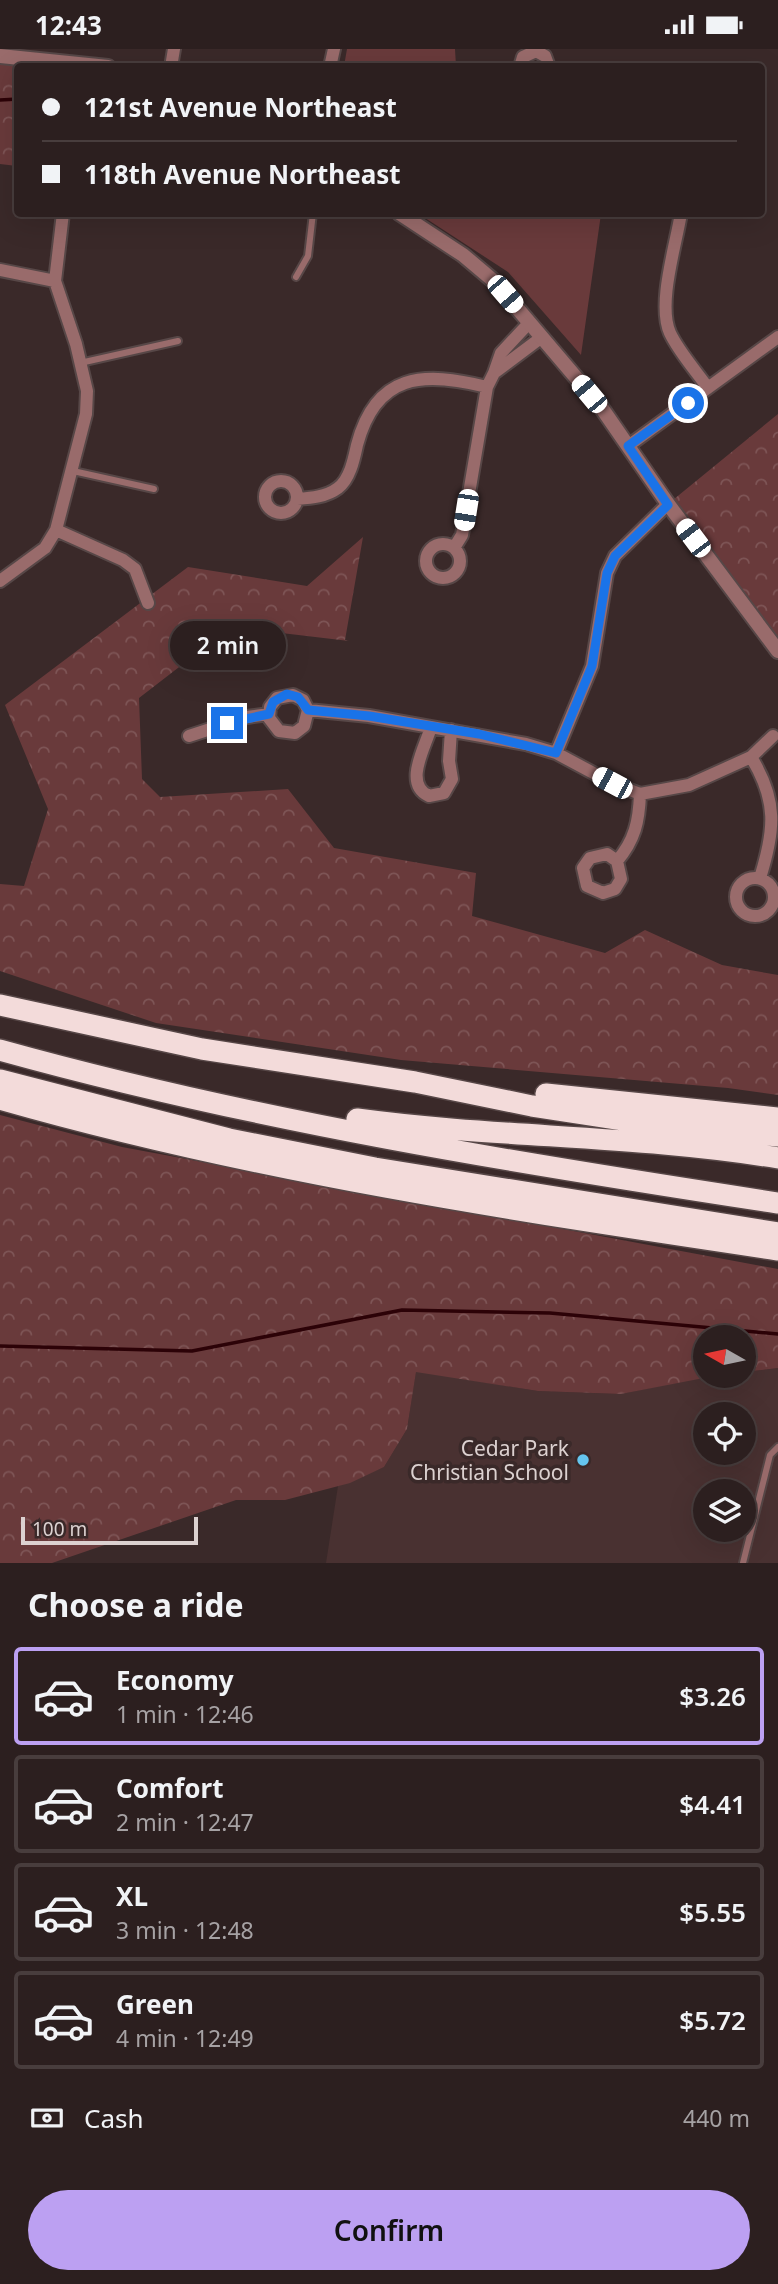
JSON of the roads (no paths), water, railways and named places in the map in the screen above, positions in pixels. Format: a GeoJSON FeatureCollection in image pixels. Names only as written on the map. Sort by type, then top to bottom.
{"type":"FeatureCollection","features":[{"type":"Feature","properties":{"kind":"highway"},"geometry":{"type":"LineString","coordinates":[[0,1005],[202,1049],[415,1082],[606,1117],[778,1136]]}},
{"type":"Feature","properties":{"kind":"highway"},"geometry":{"type":"LineString","coordinates":[[0,1050],[199,1102],[464,1153],[778,1203]]}},
{"type":"Feature","properties":{"kind":"highway"},"geometry":{"type":"LineString","coordinates":[[0,1063],[152,1103],[331,1141],[778,1214]]}},
{"type":"Feature","properties":{"kind":"highway"},"geometry":{"type":"LineString","coordinates":[[0,1080],[169,1124],[333,1160],[493,1189],[778,1233]]}},
{"type":"Feature","properties":{"kind":"highway"},"geometry":{"type":"LineString","coordinates":[[415,1082],[778,1118]]}},
{"type":"Feature","properties":{"kind":"highway"},"geometry":{"type":"LineString","coordinates":[[199,1102],[230,1098],[370,1121],[621,1139],[716,1148],[778,1158]]}},
{"type":"Feature","properties":{"kind":"highway"},"geometry":{"type":"LineString","coordinates":[[0,1099],[259,1164],[444,1198],[778,1250]]}},
{"type":"Feature","properties":{"kind":"street"},"geometry":{"type":"LineString","coordinates":[[522,63],[526,54],[537,50]]}},
{"type":"Feature","properties":{"kind":"street"},"geometry":{"type":"LineString","coordinates":[[0,56],[25,54],[72,63]]}},
{"type":"Feature","properties":{"kind":"street"},"geometry":{"type":"LineString","coordinates":[[0,581],[45,548],[56,530],[86,414],[87,391],[55,281],[63,217]]}},
{"type":"Feature","properties":{"kind":"street"},"geometry":{"type":"LineString","coordinates":[[405,217],[463,255],[495,282],[601,407],[668,505],[778,651]]}},
{"type":"Feature","properties":{"kind":"street"},"geometry":{"type":"LineString","coordinates":[[680,217],[667,296],[667,319],[670,334],[708,388]]}},
{"type":"Feature","properties":{"kind":"street"},"geometry":{"type":"LineString","coordinates":[[0,270],[55,281]]}},
{"type":"Feature","properties":{"kind":"street"},"geometry":{"type":"LineString","coordinates":[[454,548],[462,535],[486,387],[501,352],[529,323]]}},
{"type":"Feature","properties":{"kind":"street"},"geometry":{"type":"LineString","coordinates":[[628,446],[778,337]]}},
{"type":"Feature","properties":{"kind":"street"},"geometry":{"type":"LineString","coordinates":[[494,373],[542,338]]}},
{"type":"Feature","properties":{"kind":"street"},"geometry":{"type":"LineString","coordinates":[[297,499],[316,497],[339,488],[352,465],[368,412],[380,396],[396,385],[431,377],[486,387]]}},
{"type":"Feature","properties":{"kind":"street"},"geometry":{"type":"LineString","coordinates":[[556,753],[592,666],[607,573],[615,556],[668,505]]}},
{"type":"Feature","properties":{"kind":"street"},"geometry":{"type":"LineString","coordinates":[[56,530],[123,560],[135,569],[148,603]]}},
{"type":"Feature","properties":{"kind":"street"},"geometry":{"type":"LineString","coordinates":[[308,710],[304,726],[289,734],[274,728],[269,714],[273,702],[287,694],[298,697],[308,710],[369,716],[451,730],[556,753],[612,783],[640,794],[689,785],[751,757],[776,733]]}},
{"type":"Feature","properties":{"kind":"street"},"geometry":{"type":"LineString","coordinates":[[189,736],[247,717],[269,714]]}},
{"type":"Feature","properties":{"kind":"street"},"geometry":{"type":"LineString","coordinates":[[431,727],[415,778],[418,787],[429,796],[444,793],[451,784],[451,730]]}},
{"type":"Feature","properties":{"kind":"street"},"geometry":{"type":"LineString","coordinates":[[751,757],[767,781],[771,802],[772,830],[760,878]]}},
{"type":"Feature","properties":{"kind":"street"},"geometry":{"type":"LineString","coordinates":[[617,861],[636,832],[640,794]]}},
{"type":"Feature","properties":{"kind":"lane"},"geometry":{"type":"LineString","coordinates":[[296,277],[308,256],[313,217]]}},
{"type":"Feature","properties":{"kind":"lane"},"geometry":{"type":"LineString","coordinates":[[80,363],[178,341]]}},
{"type":"Feature","properties":{"kind":"lane"},"geometry":{"type":"LineString","coordinates":[[73,471],[154,489]]}},
{"type":"Feature","properties":{"kind":"lane"},"geometry":{"type":"LineString","coordinates":[[743,1563],[770,1455],[778,1447]]}},
{"type":"Feature","properties":{"kind":"waterway"},"geometry":{"type":"LineString","coordinates":[[0,100],[14,99]]}},
{"type":"Feature","properties":{"kind":"waterway"},"geometry":{"type":"LineString","coordinates":[[0,1346],[192,1351],[402,1310],[550,1313],[778,1334]]}},
{"type":"Feature","properties":{"kind":"place","name":"Cedar Park Christian School"},"geometry":{"type":"Point","coordinates":[583,1460]}}]}
